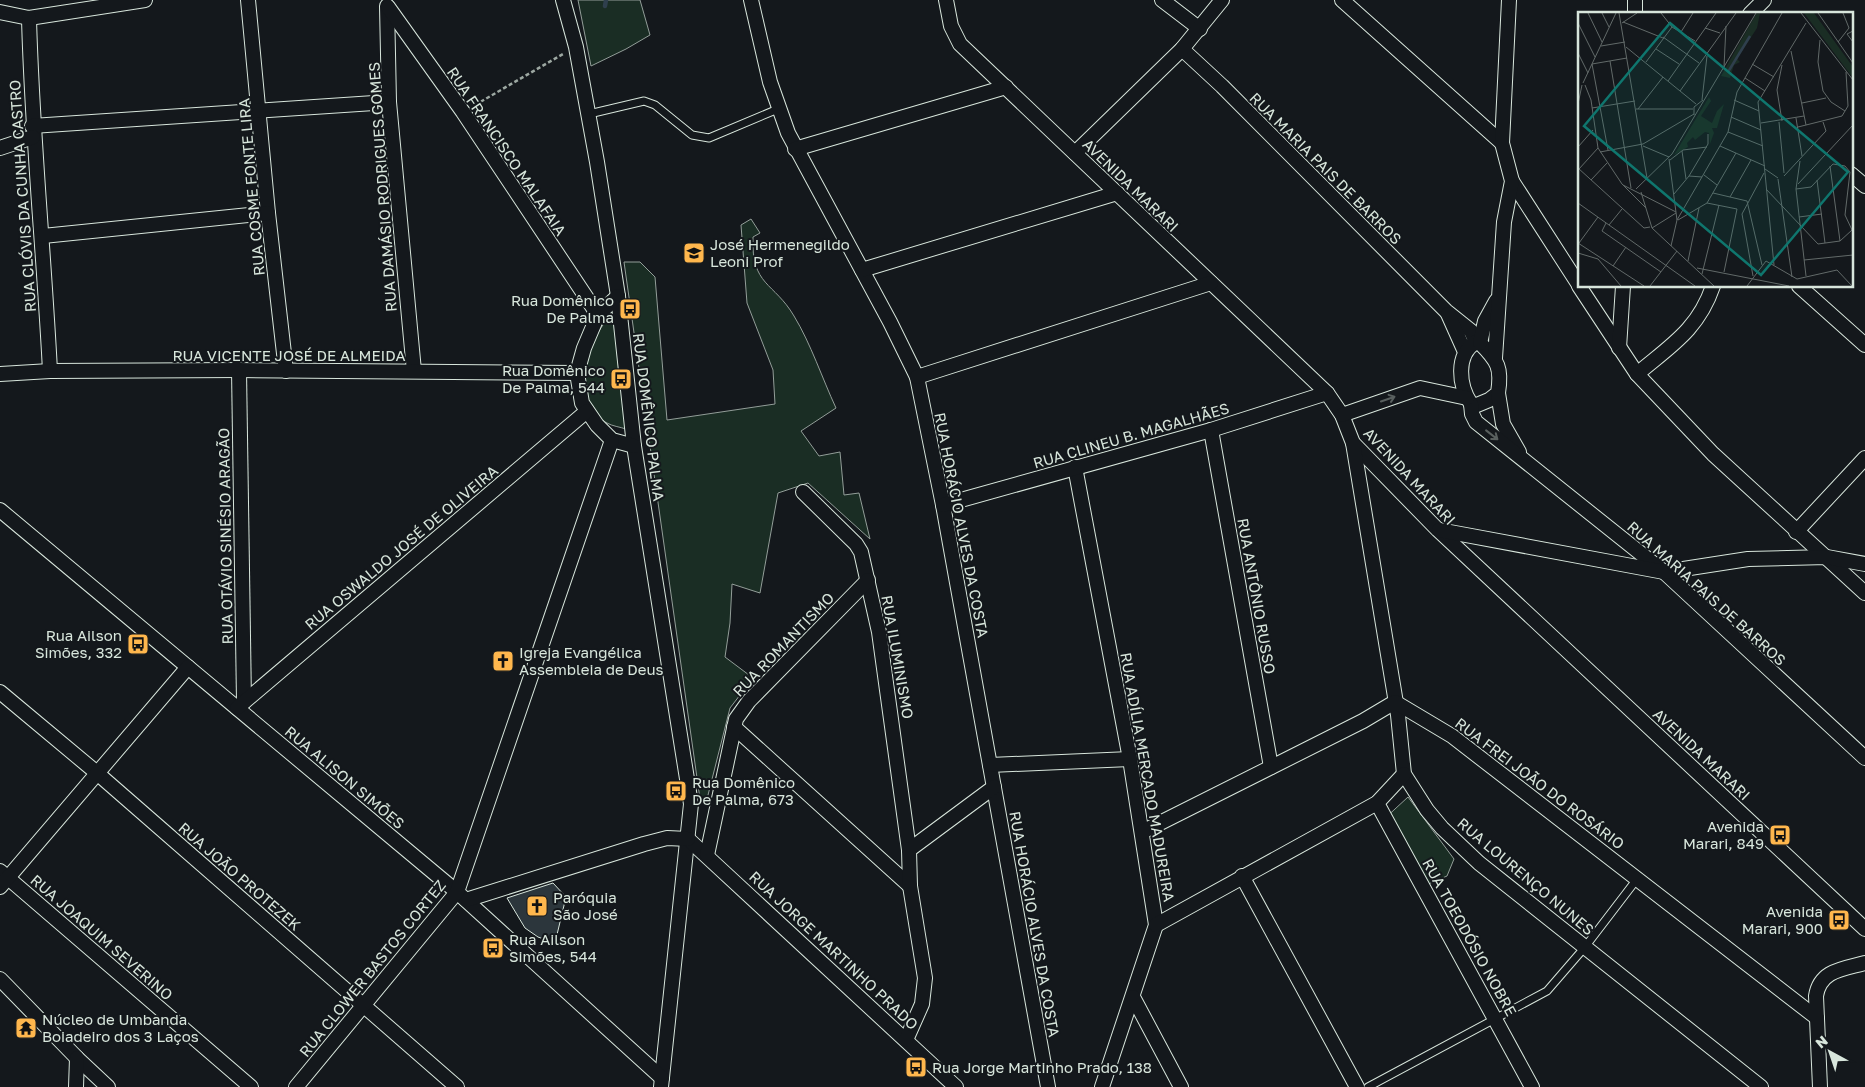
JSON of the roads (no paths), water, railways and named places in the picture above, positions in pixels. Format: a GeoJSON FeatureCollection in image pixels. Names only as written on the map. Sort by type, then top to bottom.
{"type":"FeatureCollection","features":[{"type":"Feature","properties":{"kind":"street"},"geometry":{"type":"LineString","coordinates":[[0,12],[29,18],[115,2],[145,0]]}},
{"type":"Feature","properties":{"kind":"street","name":"RUA COSME FONTE LIRA"},"geometry":{"type":"LineString","coordinates":[[248,0],[260,110],[268,213],[286,371]]}},
{"type":"Feature","properties":{"kind":"street","name":"RUA HORÁCIO ALVES DA COSTA"},"geometry":{"type":"LineString","coordinates":[[752,0],[778,109],[795,149],[862,270],[918,377],[944,505],[1048,1087]]}},
{"type":"Feature","properties":{"kind":"street","name":"AVENIDA MARARI"},"geometry":{"type":"LineString","coordinates":[[946,0],[951,26],[960,44],[1327,393],[1342,415],[1353,443],[1438,530],[1865,929]]}},
{"type":"Feature","properties":{"kind":"street"},"geometry":{"type":"LineString","coordinates":[[1162,0],[1200,29]]}},
{"type":"Feature","properties":{"kind":"street"},"geometry":{"type":"LineString","coordinates":[[1075,153],[1182,49],[1222,0]]}},
{"type":"Feature","properties":{"kind":"street"},"geometry":{"type":"LineString","coordinates":[[1342,0],[1502,143]]}},
{"type":"Feature","properties":{"kind":"street"},"geometry":{"type":"LineString","coordinates":[[1509,0],[1502,143],[1512,182],[1578,284]]}},
{"type":"Feature","properties":{"kind":"street"},"geometry":{"type":"LineString","coordinates":[[1752,12],[1764,0]]}},
{"type":"Feature","properties":{"kind":"street","name":"RUA DOMÊNICO PALMA"},"geometry":{"type":"LineString","coordinates":[[563,1],[576,47],[589,114],[618,296],[634,446],[691,804],[688,839]]}},
{"type":"Feature","properties":{"kind":"street","name":"RUA DAMÁSIO RODRIGUES GOMES"},"geometry":{"type":"LineString","coordinates":[[387,3],[389,102],[414,371]]}},
{"type":"Feature","properties":{"kind":"street","name":"RUA FRANCISCO MALAFAIA"},"geometry":{"type":"LineString","coordinates":[[387,3],[463,112],[598,315]]}},
{"type":"Feature","properties":{"kind":"street","name":"RUA CLÓVIS DA CUNHA CASTRO"},"geometry":{"type":"LineString","coordinates":[[29,18],[33,131],[43,236],[50,371]]}},
{"type":"Feature","properties":{"kind":"street","name":"RUA MARIA PAIS DE BARROS"},"geometry":{"type":"LineString","coordinates":[[1182,49],[1222,86],[1446,311],[1471,330],[1478,342]]}},
{"type":"Feature","properties":{"kind":"street"},"geometry":{"type":"LineString","coordinates":[[795,149],[1006,87]]}},
{"type":"Feature","properties":{"kind":"street"},"geometry":{"type":"LineString","coordinates":[[0,148],[33,131],[260,110],[389,102]]}},
{"type":"Feature","properties":{"kind":"street"},"geometry":{"type":"LineString","coordinates":[[1852,175],[1865,186]]}},
{"type":"Feature","properties":{"kind":"street"},"geometry":{"type":"LineString","coordinates":[[1342,415],[1420,388],[1477,404],[1489,400],[1498,393],[1501,374],[1495,358],[1499,296],[1504,222],[1512,182]]}},
{"type":"Feature","properties":{"kind":"street"},"geometry":{"type":"LineString","coordinates":[[862,270],[1117,194]]}},
{"type":"Feature","properties":{"kind":"street"},"geometry":{"type":"LineString","coordinates":[[43,236],[268,213]]}},
{"type":"Feature","properties":{"kind":"street"},"geometry":{"type":"LineString","coordinates":[[918,377],[1211,283]]}},
{"type":"Feature","properties":{"kind":"street"},"geometry":{"type":"LineString","coordinates":[[1580,288],[1637,374],[1712,454],[1865,593]]}},
{"type":"Feature","properties":{"kind":"street"},"geometry":{"type":"LineString","coordinates":[[1619,348],[1623,288]]}},
{"type":"Feature","properties":{"kind":"street"},"geometry":{"type":"LineString","coordinates":[[1637,374],[1694,324],[1704,309],[1712,288]]}},
{"type":"Feature","properties":{"kind":"street"},"geometry":{"type":"LineString","coordinates":[[1801,288],[1865,345]]}},
{"type":"Feature","properties":{"kind":"street"},"geometry":{"type":"LineString","coordinates":[[618,296],[598,315],[584,348],[577,373],[580,394],[587,411],[597,425],[612,440],[634,446]]}},
{"type":"Feature","properties":{"kind":"street"},"geometry":{"type":"LineString","coordinates":[[1469,401],[1460,366],[1465,352],[1478,342],[1485,321],[1499,296]]}},
{"type":"Feature","properties":{"kind":"street","name":"RUA MARIA PAIS DE BARROS"},"geometry":{"type":"LineString","coordinates":[[1446,311],[1465,352]]}},
{"type":"Feature","properties":{"kind":"street"},"geometry":{"type":"LineString","coordinates":[[1478,342],[1495,358]]}},
{"type":"Feature","properties":{"kind":"street","name":"RUA VICENTE JOSÉ DE ALMEIDA"},"geometry":{"type":"LineString","coordinates":[[0,374],[50,371],[239,370],[577,373]]}},
{"type":"Feature","properties":{"kind":"street","name":"RUA OTÁVIO SINÉSIO ARAGÃO"},"geometry":{"type":"LineString","coordinates":[[239,370],[240,705]]}},
{"type":"Feature","properties":{"kind":"street","name":"RUA CLINEU B. MAGALHÃES"},"geometry":{"type":"LineString","coordinates":[[944,505],[1211,430],[1327,393]]}},
{"type":"Feature","properties":{"kind":"street","name":"RUA MARIA PAIS DE BARROS"},"geometry":{"type":"LineString","coordinates":[[1498,393],[1503,424],[1523,459]]}},
{"type":"Feature","properties":{"kind":"street","name":"RUA MARIA PAIS DE BARROS"},"geometry":{"type":"LineString","coordinates":[[1469,401],[1476,422],[1664,572],[1865,758]]}},
{"type":"Feature","properties":{"kind":"street","name":"RUA OSWALDO JOSÉ DE OLIVEIRA"},"geometry":{"type":"LineString","coordinates":[[240,705],[587,411]]}},
{"type":"Feature","properties":{"kind":"street","name":"RUA ANTÔNIO RUSSO"},"geometry":{"type":"LineString","coordinates":[[1211,430],[1271,767]]}},
{"type":"Feature","properties":{"kind":"street","name":"RUA CLOWER BASTOS CORTEZ"},"geometry":{"type":"LineString","coordinates":[[296,1087],[363,1005],[462,896],[612,440]]}},
{"type":"Feature","properties":{"kind":"street","name":"RUA LOURENÇO NUNES"},"geometry":{"type":"LineString","coordinates":[[1353,443],[1395,702],[1404,774],[1427,810],[1442,828],[1479,863],[1586,946],[1761,1087]]}},
{"type":"Feature","properties":{"kind":"street"},"geometry":{"type":"LineString","coordinates":[[1796,532],[1865,458]]}},
{"type":"Feature","properties":{"kind":"street","name":"RUA ADÍLIA MERCADO MADUREIRA"},"geometry":{"type":"LineString","coordinates":[[1076,467],[1130,759],[1156,925],[1102,1087]]}},
{"type":"Feature","properties":{"kind":"street","name":"RUA ILUMINISMO"},"geometry":{"type":"LineString","coordinates":[[803,492],[856,544],[861,552],[868,580],[888,688],[909,850],[910,886],[925,978],[922,1004],[906,1040]]}},
{"type":"Feature","properties":{"kind":"street","name":"RUA ALISON SIMÕES"},"geometry":{"type":"LineString","coordinates":[[0,510],[188,667],[240,705],[462,896],[661,1082]]}},
{"type":"Feature","properties":{"kind":"street"},"geometry":{"type":"LineString","coordinates":[[1438,530],[1664,572],[1748,559],[1827,557],[1865,564]]}},
{"type":"Feature","properties":{"kind":"street","name":"RUA ROMANTISMO"},"geometry":{"type":"LineString","coordinates":[[707,855],[734,727],[748,701],[868,580]]}},
{"type":"Feature","properties":{"kind":"street"},"geometry":{"type":"LineString","coordinates":[[3,878],[188,667]]}},
{"type":"Feature","properties":{"kind":"street","name":"RUA JOÃO PROTEZEK"},"geometry":{"type":"LineString","coordinates":[[0,692],[97,773],[457,1087]]}},
{"type":"Feature","properties":{"kind":"street"},"geometry":{"type":"LineString","coordinates":[[1142,832],[1395,702]]}},
{"type":"Feature","properties":{"kind":"street","name":"RUA FREI JOÃO DO ROSÁRIO"},"geometry":{"type":"LineString","coordinates":[[1395,702],[1452,736],[1817,1018]]}},
{"type":"Feature","properties":{"kind":"street"},"geometry":{"type":"LineString","coordinates":[[734,727],[910,886]]}},
{"type":"Feature","properties":{"kind":"street"},"geometry":{"type":"LineString","coordinates":[[990,765],[1130,759]]}},
{"type":"Feature","properties":{"kind":"street"},"geometry":{"type":"LineString","coordinates":[[1156,925],[1377,803],[1404,774]]}},
{"type":"Feature","properties":{"kind":"street"},"geometry":{"type":"LineString","coordinates":[[909,850],[994,787]]}},
{"type":"Feature","properties":{"kind":"street","name":"RUA TOEODÓSIO NOBRE"},"geometry":{"type":"LineString","coordinates":[[1377,803],[1532,1087]]}},
{"type":"Feature","properties":{"kind":"street"},"geometry":{"type":"LineString","coordinates":[[462,896],[667,838],[688,839],[661,1082]]}},
{"type":"Feature","properties":{"kind":"street","name":"RUA JORGE MARTINHO PRADO"},"geometry":{"type":"LineString","coordinates":[[688,839],[956,1087]]}},
{"type":"Feature","properties":{"kind":"street"},"geometry":{"type":"LineString","coordinates":[[1242,876],[1357,1087]]}},
{"type":"Feature","properties":{"kind":"street","name":"RUA JOAQUIM SEVERINO"},"geometry":{"type":"LineString","coordinates":[[3,878],[252,1087]]}},
{"type":"Feature","properties":{"kind":"street"},"geometry":{"type":"LineString","coordinates":[[1820,1087],[1816,996],[1818,985],[1822,978],[1829,973],[1865,963]]}},
{"type":"Feature","properties":{"kind":"street"},"geometry":{"type":"LineString","coordinates":[[0,979],[108,1087]]}},
{"type":"Feature","properties":{"kind":"street"},"geometry":{"type":"LineString","coordinates":[[1133,997],[1181,1087]]}},
{"type":"Feature","properties":{"kind":"street"},"geometry":{"type":"LineString","coordinates":[[76,1087],[77,1058]]}},
{"type":"Feature","properties":{"kind":"lane"},"geometry":{"type":"LineString","coordinates":[[589,114],[644,101],[655,105],[692,135],[709,138],[778,109]]}},
{"type":"Feature","properties":{"kind":"lane"},"geometry":{"type":"LineString","coordinates":[[1368,1087],[1497,1020],[1547,991],[1586,946],[1637,879]]}},
{"type":"Feature","properties":{"kind":"waterway"},"geometry":{"type":"LineString","coordinates":[[605,6],[606,0]]}},
{"type":"Feature","properties":{"kind":"place","name":"José Hermenegildo Leoni Prof"},"geometry":{"type":"Point","coordinates":[694,253]}},
{"type":"Feature","properties":{"kind":"place","name":"Rua Domênico De Palma"},"geometry":{"type":"Point","coordinates":[630,309]}},
{"type":"Feature","properties":{"kind":"place","name":"Rua Domênico De Palma, 544"},"geometry":{"type":"Point","coordinates":[621,379]}},
{"type":"Feature","properties":{"kind":"place","name":"Rua Ailson Simões, 332"},"geometry":{"type":"Point","coordinates":[138,644]}},
{"type":"Feature","properties":{"kind":"place","name":"Igreja Evangélica Assembleia de Deus"},"geometry":{"type":"Point","coordinates":[503,661]}},
{"type":"Feature","properties":{"kind":"place","name":"Rua Domênico De Palma, 673"},"geometry":{"type":"Point","coordinates":[676,791]}},
{"type":"Feature","properties":{"kind":"place","name":"Avenida Marari, 849"},"geometry":{"type":"Point","coordinates":[1780,835]}},
{"type":"Feature","properties":{"kind":"place","name":"Paróquia São José"},"geometry":{"type":"Point","coordinates":[537,906]}},
{"type":"Feature","properties":{"kind":"place","name":"Avenida Marari, 900"},"geometry":{"type":"Point","coordinates":[1839,920]}},
{"type":"Feature","properties":{"kind":"place","name":"Rua Ailson Simões, 544"},"geometry":{"type":"Point","coordinates":[493,948]}},
{"type":"Feature","properties":{"kind":"place","name":"Núcleo de Umbanda Boiadeiro dos 3 Laços"},"geometry":{"type":"Point","coordinates":[26,1028]}},
{"type":"Feature","properties":{"kind":"place","name":"Rua Jorge Martinho Prado, 138"},"geometry":{"type":"Point","coordinates":[916,1067]}}]}
